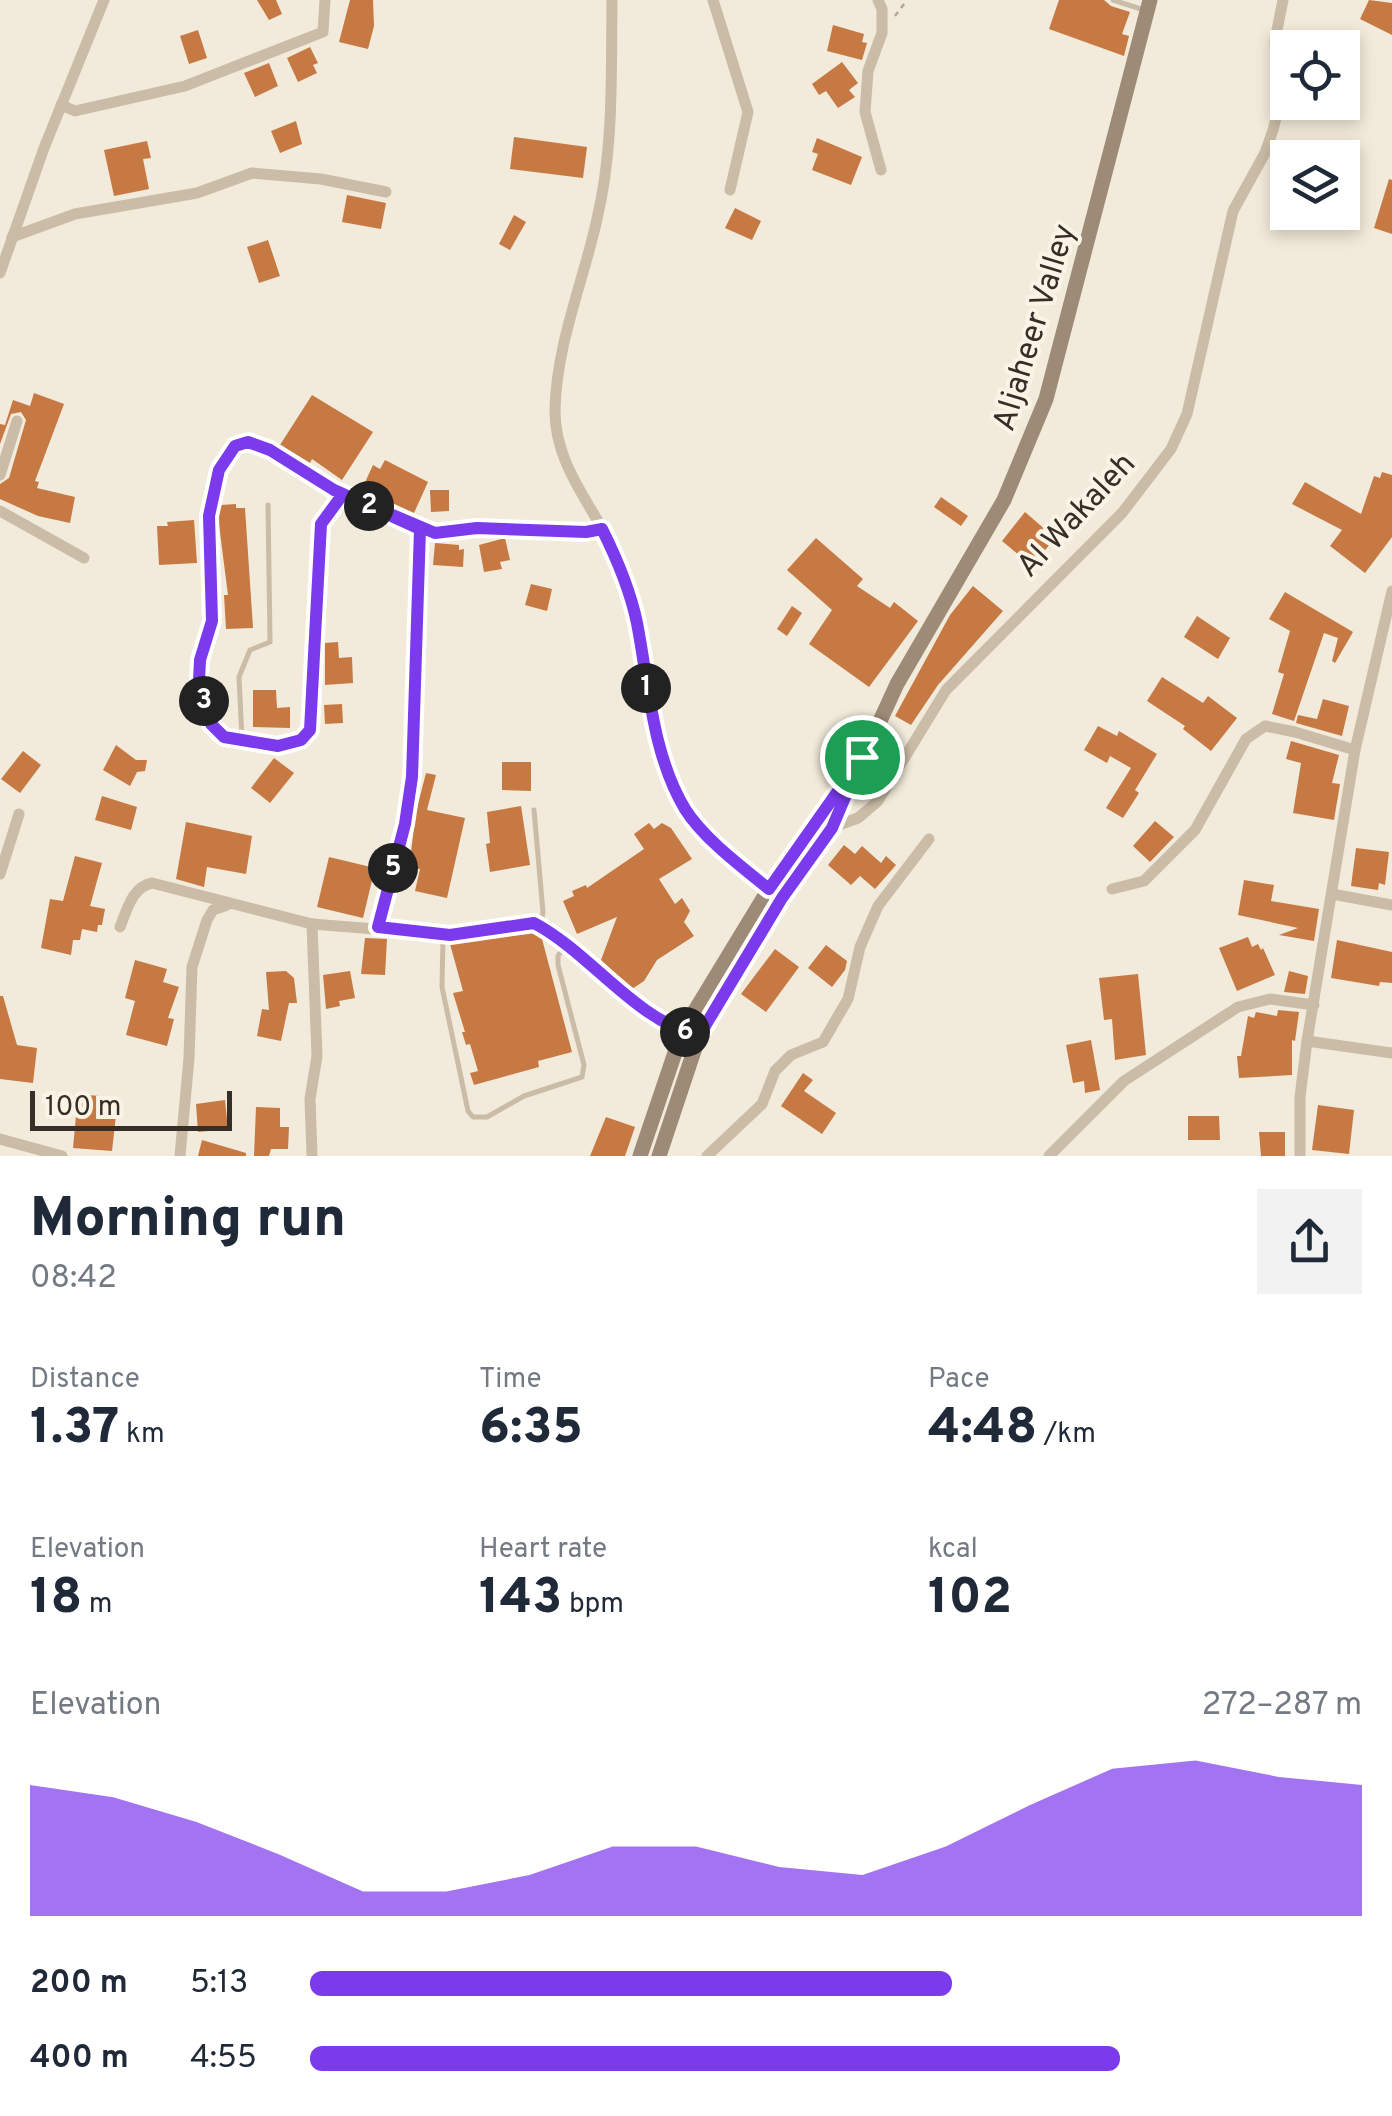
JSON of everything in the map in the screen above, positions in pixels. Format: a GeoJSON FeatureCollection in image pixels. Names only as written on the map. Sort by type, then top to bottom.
{"type":"FeatureCollection","features":[{"type":"Feature","properties":{"kind":"street"},"geometry":{"type":"LineString","coordinates":[[0,273],[60,105],[104,0]]}},
{"type":"Feature","properties":{"kind":"street"},"geometry":{"type":"LineString","coordinates":[[60,105],[75,111],[185,86],[323,32],[326,0]]}},
{"type":"Feature","properties":{"kind":"street"},"geometry":{"type":"LineString","coordinates":[[612,0],[610,126],[598,216],[560,354],[555,414],[566,468],[621,567],[665,764],[686,812],[732,859],[776,894]]}},
{"type":"Feature","properties":{"kind":"street"},"geometry":{"type":"LineString","coordinates":[[713,0],[748,112],[730,190]]}},
{"type":"Feature","properties":{"kind":"street"},"geometry":{"type":"LineString","coordinates":[[878,0],[882,33],[868,72],[864,112],[881,170]]}},
{"type":"Feature","properties":{"kind":"street","name":"Al Wakaleh"},"geometry":{"type":"LineString","coordinates":[[832,828],[858,818],[878,801],[946,690],[1122,514],[1170,449],[1187,414],[1233,211],[1265,154],[1278,110],[1275,40],[1282,0]]}},
{"type":"Feature","properties":{"kind":"street","name":"Aljaheer Valley"},"geometry":{"type":"LineString","coordinates":[[659,1156],[699,1036],[776,894],[832,828],[897,684],[1004,500],[1046,399],[1149,6]]}},
{"type":"Feature","properties":{"kind":"street"},"geometry":{"type":"LineString","coordinates":[[12,237],[75,214],[197,193],[252,173],[321,179],[386,192]]}},
{"type":"Feature","properties":{"kind":"street"},"geometry":{"type":"LineString","coordinates":[[0,475],[17,420]]}},
{"type":"Feature","properties":{"kind":"street"},"geometry":{"type":"LineString","coordinates":[[343,494],[321,524],[310,730],[301,740],[278,746],[224,737],[211,724],[199,681],[200,660],[212,621],[209,516],[219,470],[235,446],[248,442],[270,450],[343,494],[435,533],[477,528],[586,532],[602,529]]}},
{"type":"Feature","properties":{"kind":"street"},"geometry":{"type":"LineString","coordinates":[[0,511],[84,558]]}},
{"type":"Feature","properties":{"kind":"street"},"geometry":{"type":"LineString","coordinates":[[378,927],[405,824],[412,777],[420,529]]}},
{"type":"Feature","properties":{"kind":"street"},"geometry":{"type":"LineString","coordinates":[[1300,1156],[1300,1097],[1307,1041],[1356,750],[1392,591]]}},
{"type":"Feature","properties":{"kind":"street"},"geometry":{"type":"LineString","coordinates":[[1112,889],[1144,881],[1195,830],[1246,740],[1265,726],[1356,750]]}},
{"type":"Feature","properties":{"kind":"street","name":"Aljaheer Valley"},"geometry":{"type":"LineString","coordinates":[[640,1156],[682,1032],[776,894],[862,757]]}},
{"type":"Feature","properties":{"kind":"street"},"geometry":{"type":"LineString","coordinates":[[0,874],[19,814]]}},
{"type":"Feature","properties":{"kind":"street"},"geometry":{"type":"LineString","coordinates":[[708,1156],[762,1104],[776,1071],[791,1056],[823,1042],[848,1000],[860,947],[878,906],[929,840]]}},
{"type":"Feature","properties":{"kind":"street"},"geometry":{"type":"LineString","coordinates":[[120,927],[134,894],[152,883],[312,924],[444,934],[534,923],[567,943],[635,1002],[682,1032],[699,1036]]}},
{"type":"Feature","properties":{"kind":"street"},"geometry":{"type":"LineString","coordinates":[[1332,894],[1392,904]]}},
{"type":"Feature","properties":{"kind":"street"},"geometry":{"type":"LineString","coordinates":[[180,1156],[192,967],[208,920],[214,910],[227,905]]}},
{"type":"Feature","properties":{"kind":"street"},"geometry":{"type":"LineString","coordinates":[[312,924],[317,1056],[310,1098],[312,1154]]}},
{"type":"Feature","properties":{"kind":"street"},"geometry":{"type":"LineString","coordinates":[[1049,1156],[1124,1080],[1238,1006],[1270,999],[1314,1005]]}},
{"type":"Feature","properties":{"kind":"street"},"geometry":{"type":"LineString","coordinates":[[1307,1041],[1392,1053]]}},
{"type":"Feature","properties":{"kind":"street"},"geometry":{"type":"LineString","coordinates":[[0,1139],[62,1156]]}},
{"type":"Feature","properties":{"kind":"lane"},"geometry":{"type":"LineString","coordinates":[[1113,0],[1149,6]]}},
{"type":"Feature","properties":{"kind":"lane"},"geometry":{"type":"LineString","coordinates":[[242,742],[239,676],[250,650],[270,642],[268,504]]}},
{"type":"Feature","properties":{"kind":"lane"},"geometry":{"type":"LineString","coordinates":[[534,810],[543,912],[540,927]]}},
{"type":"Feature","properties":{"kind":"lane"},"geometry":{"type":"LineString","coordinates":[[444,934],[442,986],[468,1111],[474,1117],[486,1117],[524,1096],[582,1077],[584,1065],[558,965],[558,956],[567,943]]}},
{"type":"Feature","properties":{"kind":"building"},"geometry":{"type":"Polygon","coordinates":[[[257,0],[276,0],[282,14],[269,20],[257,0]]]}},
{"type":"Feature","properties":{"kind":"building"},"geometry":{"type":"Polygon","coordinates":[[[350,0],[373,0],[374,26],[368,49],[339,42],[350,0]]]}},
{"type":"Feature","properties":{"kind":"building"},"geometry":{"type":"Polygon","coordinates":[[[1059,0],[1104,0],[1130,12],[1122,34],[1129,36],[1124,56],[1049,29],[1059,0]]]}},
{"type":"Feature","properties":{"kind":"building"},"geometry":{"type":"Polygon","coordinates":[[[1369,0],[1392,3],[1392,35],[1360,19],[1369,0]]]}},
{"type":"Feature","properties":{"kind":"building"},"geometry":{"type":"Polygon","coordinates":[[[833,25],[864,34],[862,42],[867,43],[862,60],[827,51],[833,25]]]}},
{"type":"Feature","properties":{"kind":"building"},"geometry":{"type":"Polygon","coordinates":[[[198,30],[207,58],[189,64],[180,36],[198,30]]]}},
{"type":"Feature","properties":{"kind":"building"},"geometry":{"type":"Polygon","coordinates":[[[310,47],[318,63],[313,65],[317,73],[298,82],[287,58],[310,47]]]}},
{"type":"Feature","properties":{"kind":"building"},"geometry":{"type":"Polygon","coordinates":[[[842,62],[858,83],[849,90],[855,97],[838,108],[826,91],[819,95],[812,84],[842,62]]]}},
{"type":"Feature","properties":{"kind":"building"},"geometry":{"type":"Polygon","coordinates":[[[269,63],[278,86],[255,97],[244,73],[269,63]]]}},
{"type":"Feature","properties":{"kind":"building"},"geometry":{"type":"Polygon","coordinates":[[[296,121],[302,144],[280,153],[271,131],[296,121]]]}},
{"type":"Feature","properties":{"kind":"building"},"geometry":{"type":"Polygon","coordinates":[[[514,137],[587,147],[583,178],[510,169],[514,137]]]}},
{"type":"Feature","properties":{"kind":"building"},"geometry":{"type":"Polygon","coordinates":[[[817,138],[862,157],[851,185],[812,170],[818,154],[812,152],[817,138]]]}},
{"type":"Feature","properties":{"kind":"building"},"geometry":{"type":"Polygon","coordinates":[[[147,141],[151,158],[143,159],[149,189],[114,196],[104,150],[147,141]]]}},
{"type":"Feature","properties":{"kind":"building"},"geometry":{"type":"Polygon","coordinates":[[[1389,179],[1392,180],[1392,234],[1374,228],[1389,179]]]}},
{"type":"Feature","properties":{"kind":"building"},"geometry":{"type":"Polygon","coordinates":[[[347,195],[386,203],[381,229],[342,222],[347,195]]]}},
{"type":"Feature","properties":{"kind":"building"},"geometry":{"type":"Polygon","coordinates":[[[735,208],[761,221],[752,240],[725,228],[735,208]]]}},
{"type":"Feature","properties":{"kind":"building"},"geometry":{"type":"Polygon","coordinates":[[[514,215],[526,222],[510,250],[499,244],[514,215]]]}},
{"type":"Feature","properties":{"kind":"building"},"geometry":{"type":"Polygon","coordinates":[[[268,240],[280,276],[259,283],[247,247],[268,240]]]}},
{"type":"Feature","properties":{"kind":"building"},"geometry":{"type":"Polygon","coordinates":[[[34,393],[64,404],[35,481],[39,482],[37,488],[75,497],[70,523],[38,516],[0,499],[0,484],[9,478],[26,420],[21,412],[11,414],[0,444],[0,424],[5,425],[13,400],[30,406],[34,393]]]}},
{"type":"Feature","properties":{"kind":"building"},"geometry":{"type":"Polygon","coordinates":[[[312,395],[373,432],[342,480],[312,459],[310,463],[280,445],[312,395]]]}},
{"type":"Feature","properties":{"kind":"building"},"geometry":{"type":"Polygon","coordinates":[[[385,460],[428,482],[414,513],[362,489],[373,465],[380,469],[385,460]]]}},
{"type":"Feature","properties":{"kind":"building"},"geometry":{"type":"Polygon","coordinates":[[[1382,472],[1392,475],[1392,537],[1365,573],[1330,546],[1342,530],[1292,504],[1305,482],[1361,514],[1374,476],[1380,478],[1382,472]]]}},
{"type":"Feature","properties":{"kind":"building"},"geometry":{"type":"Polygon","coordinates":[[[430,490],[449,490],[449,511],[431,512],[430,490]]]}},
{"type":"Feature","properties":{"kind":"building"},"geometry":{"type":"Polygon","coordinates":[[[941,497],[968,516],[961,526],[934,507],[941,497]]]}},
{"type":"Feature","properties":{"kind":"building"},"geometry":{"type":"Polygon","coordinates":[[[236,504],[236,508],[245,508],[253,628],[226,629],[224,595],[228,595],[218,517],[221,505],[236,504]]]}},
{"type":"Feature","properties":{"kind":"building"},"geometry":{"type":"Polygon","coordinates":[[[1025,512],[1055,538],[1032,566],[1002,541],[1025,512]]]}},
{"type":"Feature","properties":{"kind":"building"},"geometry":{"type":"Polygon","coordinates":[[[194,520],[197,563],[159,565],[157,526],[194,520]]]}},
{"type":"Feature","properties":{"kind":"building"},"geometry":{"type":"Polygon","coordinates":[[[505,538],[510,560],[500,562],[502,569],[484,572],[479,545],[505,538]]]}},
{"type":"Feature","properties":{"kind":"building"},"geometry":{"type":"Polygon","coordinates":[[[816,538],[863,579],[857,586],[890,608],[894,602],[918,621],[869,687],[809,644],[832,610],[787,570],[816,538]]]}},
{"type":"Feature","properties":{"kind":"building"},"geometry":{"type":"Polygon","coordinates":[[[435,543],[464,549],[463,567],[433,565],[435,543]]]}},
{"type":"Feature","properties":{"kind":"building"},"geometry":{"type":"Polygon","coordinates":[[[531,584],[552,589],[547,611],[525,605],[531,584]]]}},
{"type":"Feature","properties":{"kind":"building"},"geometry":{"type":"Polygon","coordinates":[[[973,586],[1003,611],[938,685],[911,725],[895,716],[950,615],[973,586]]]}},
{"type":"Feature","properties":{"kind":"building"},"geometry":{"type":"Polygon","coordinates":[[[1285,592],[1353,632],[1335,663],[1332,661],[1338,638],[1324,633],[1294,721],[1272,714],[1284,674],[1278,672],[1290,631],[1269,619],[1285,592]]]}},
{"type":"Feature","properties":{"kind":"building"},"geometry":{"type":"Polygon","coordinates":[[[792,606],[802,613],[787,636],[777,629],[792,606]]]}},
{"type":"Feature","properties":{"kind":"building"},"geometry":{"type":"Polygon","coordinates":[[[1197,616],[1230,638],[1218,659],[1184,637],[1197,616]]]}},
{"type":"Feature","properties":{"kind":"building"},"geometry":{"type":"Polygon","coordinates":[[[338,642],[339,658],[352,657],[353,683],[325,685],[325,643],[338,642]]]}},
{"type":"Feature","properties":{"kind":"building"},"geometry":{"type":"Polygon","coordinates":[[[1162,677],[1203,703],[1208,696],[1237,718],[1211,751],[1183,729],[1185,726],[1147,701],[1162,677]]]}},
{"type":"Feature","properties":{"kind":"building"},"geometry":{"type":"Polygon","coordinates":[[[253,690],[276,690],[277,708],[290,707],[290,728],[253,727],[253,690]]]}},
{"type":"Feature","properties":{"kind":"building"},"geometry":{"type":"Polygon","coordinates":[[[1323,699],[1349,706],[1342,736],[1296,723],[1298,715],[1317,719],[1323,699]]]}},
{"type":"Feature","properties":{"kind":"building"},"geometry":{"type":"Polygon","coordinates":[[[342,704],[343,723],[325,724],[324,705],[342,704]]]}},
{"type":"Feature","properties":{"kind":"building"},"geometry":{"type":"Polygon","coordinates":[[[1098,726],[1117,736],[1119,731],[1157,754],[1123,818],[1106,808],[1131,768],[1110,756],[1107,763],[1084,750],[1098,726]]]}},
{"type":"Feature","properties":{"kind":"building"},"geometry":{"type":"Polygon","coordinates":[[[1291,741],[1339,755],[1332,783],[1340,784],[1334,820],[1293,813],[1301,763],[1286,759],[1291,741]]]}},
{"type":"Feature","properties":{"kind":"building"},"geometry":{"type":"Polygon","coordinates":[[[116,745],[136,760],[147,760],[145,771],[137,772],[130,786],[103,770],[116,745]]]}},
{"type":"Feature","properties":{"kind":"building"},"geometry":{"type":"Polygon","coordinates":[[[23,751],[41,765],[20,793],[1,779],[23,751]]]}},
{"type":"Feature","properties":{"kind":"building"},"geometry":{"type":"Polygon","coordinates":[[[274,758],[294,773],[270,803],[251,788],[274,758]]]}},
{"type":"Feature","properties":{"kind":"building"},"geometry":{"type":"Polygon","coordinates":[[[502,762],[531,762],[531,791],[502,790],[502,762]]]}},
{"type":"Feature","properties":{"kind":"building"},"geometry":{"type":"Polygon","coordinates":[[[426,773],[436,775],[427,810],[465,818],[447,898],[415,891],[420,869],[409,868],[426,773]]]}},
{"type":"Feature","properties":{"kind":"building"},"geometry":{"type":"Polygon","coordinates":[[[102,796],[137,807],[131,830],[95,820],[102,796]]]}},
{"type":"Feature","properties":{"kind":"building"},"geometry":{"type":"Polygon","coordinates":[[[521,806],[530,865],[490,872],[487,812],[521,806]]]}},
{"type":"Feature","properties":{"kind":"building"},"geometry":{"type":"Polygon","coordinates":[[[1155,821],[1174,837],[1150,862],[1133,846],[1155,821]]]}},
{"type":"Feature","properties":{"kind":"building"},"geometry":{"type":"Polygon","coordinates":[[[186,822],[252,836],[246,874],[207,867],[204,887],[176,879],[186,822]]]}},
{"type":"Feature","properties":{"kind":"building"},"geometry":{"type":"Polygon","coordinates":[[[649,823],[654,829],[662,823],[671,828],[692,859],[659,879],[675,904],[682,898],[690,911],[684,922],[694,936],[657,960],[644,981],[632,989],[601,960],[617,917],[577,934],[563,901],[574,896],[572,891],[586,885],[587,888],[644,849],[634,834],[649,823]]]}},
{"type":"Feature","properties":{"kind":"building"},"geometry":{"type":"Polygon","coordinates":[[[844,845],[855,854],[862,846],[881,863],[886,856],[896,865],[875,889],[860,876],[851,885],[828,865],[844,845]]]}},
{"type":"Feature","properties":{"kind":"building"},"geometry":{"type":"Polygon","coordinates":[[[1356,848],[1389,852],[1385,885],[1379,883],[1378,890],[1351,886],[1356,848]]]}},
{"type":"Feature","properties":{"kind":"building"},"geometry":{"type":"Polygon","coordinates":[[[75,856],[102,863],[90,906],[105,909],[97,932],[82,929],[80,940],[73,940],[71,955],[41,948],[50,899],[63,901],[75,856]]]}},
{"type":"Feature","properties":{"kind":"building"},"geometry":{"type":"Polygon","coordinates":[[[329,857],[375,868],[363,918],[317,907],[329,857]]]}},
{"type":"Feature","properties":{"kind":"building"},"geometry":{"type":"Polygon","coordinates":[[[1244,880],[1274,885],[1271,901],[1319,909],[1314,941],[1279,935],[1298,928],[1238,915],[1244,880]]]}},
{"type":"Feature","properties":{"kind":"building"},"geometry":{"type":"Polygon","coordinates":[[[532,933],[542,939],[572,1052],[538,1061],[539,1067],[474,1085],[470,1073],[478,1071],[470,1044],[466,1045],[453,993],[463,991],[450,944],[532,933]]]}},
{"type":"Feature","properties":{"kind":"building"},"geometry":{"type":"Polygon","coordinates":[[[1248,937],[1252,947],[1258,944],[1263,948],[1275,975],[1237,991],[1219,948],[1248,937]]]}},
{"type":"Feature","properties":{"kind":"building"},"geometry":{"type":"Polygon","coordinates":[[[365,938],[387,939],[385,975],[361,974],[365,938]]]}},
{"type":"Feature","properties":{"kind":"building"},"geometry":{"type":"Polygon","coordinates":[[[1337,940],[1392,952],[1392,983],[1380,982],[1379,986],[1331,978],[1337,940]]]}},
{"type":"Feature","properties":{"kind":"building"},"geometry":{"type":"Polygon","coordinates":[[[826,945],[847,961],[832,987],[808,968],[826,945]]]}},
{"type":"Feature","properties":{"kind":"building"},"geometry":{"type":"Polygon","coordinates":[[[775,949],[799,967],[766,1012],[741,994],[775,949]]]}},
{"type":"Feature","properties":{"kind":"building"},"geometry":{"type":"Polygon","coordinates":[[[135,960],[167,969],[163,982],[179,987],[168,1018],[174,1019],[167,1046],[126,1035],[135,1001],[125,998],[135,960]]]}},
{"type":"Feature","properties":{"kind":"building"},"geometry":{"type":"Polygon","coordinates":[[[286,971],[294,978],[297,1003],[289,1003],[281,1041],[257,1036],[262,1009],[269,1010],[266,972],[286,971]]]}},
{"type":"Feature","properties":{"kind":"building"},"geometry":{"type":"Polygon","coordinates":[[[350,971],[355,998],[326,1009],[323,975],[350,971]]]}},
{"type":"Feature","properties":{"kind":"building"},"geometry":{"type":"Polygon","coordinates":[[[1289,971],[1308,976],[1305,994],[1284,992],[1289,971]]]}},
{"type":"Feature","properties":{"kind":"building"},"geometry":{"type":"Polygon","coordinates":[[[1138,974],[1146,1055],[1115,1060],[1112,1019],[1104,1020],[1099,978],[1138,974]]]}},
{"type":"Feature","properties":{"kind":"building"},"geometry":{"type":"Polygon","coordinates":[[[0,996],[17,1045],[37,1048],[33,1083],[0,1079],[0,996]]]}},
{"type":"Feature","properties":{"kind":"building"},"geometry":{"type":"Polygon","coordinates":[[[1278,1010],[1299,1012],[1295,1041],[1292,1040],[1292,1075],[1239,1078],[1237,1056],[1241,1056],[1248,1016],[1254,1018],[1256,1012],[1277,1016],[1278,1010]]]}},
{"type":"Feature","properties":{"kind":"building"},"geometry":{"type":"Polygon","coordinates":[[[1091,1040],[1100,1090],[1085,1093],[1084,1081],[1073,1083],[1066,1045],[1091,1040]]]}},
{"type":"Feature","properties":{"kind":"building"},"geometry":{"type":"Polygon","coordinates":[[[803,1073],[813,1080],[804,1091],[836,1113],[822,1134],[781,1106],[803,1073]]]}},
{"type":"Feature","properties":{"kind":"building"},"geometry":{"type":"Polygon","coordinates":[[[78,1094],[99,1096],[97,1104],[117,1106],[112,1151],[73,1148],[78,1094]]]}},
{"type":"Feature","properties":{"kind":"building"},"geometry":{"type":"Polygon","coordinates":[[[225,1100],[228,1129],[198,1132],[196,1104],[225,1100]]]}},
{"type":"Feature","properties":{"kind":"building"},"geometry":{"type":"Polygon","coordinates":[[[1318,1105],[1354,1110],[1349,1154],[1312,1150],[1318,1105]]]}},
{"type":"Feature","properties":{"kind":"building"},"geometry":{"type":"Polygon","coordinates":[[[256,1107],[280,1108],[280,1127],[289,1127],[288,1149],[271,1149],[269,1156],[254,1156],[256,1107]]]}},
{"type":"Feature","properties":{"kind":"building"},"geometry":{"type":"Polygon","coordinates":[[[1188,1116],[1219,1116],[1220,1140],[1188,1140],[1188,1116]]]}},
{"type":"Feature","properties":{"kind":"building"},"geometry":{"type":"Polygon","coordinates":[[[606,1117],[635,1127],[625,1156],[590,1156],[606,1117]]]}},
{"type":"Feature","properties":{"kind":"building"},"geometry":{"type":"Polygon","coordinates":[[[1259,1132],[1285,1132],[1285,1156],[1261,1156],[1259,1132]]]}},
{"type":"Feature","properties":{"kind":"building"},"geometry":{"type":"Polygon","coordinates":[[[202,1140],[246,1153],[246,1156],[198,1156],[202,1140]]]}},
{"type":"Feature","properties":{"kind":"route"},"geometry":{"type":"LineString","coordinates":[[862,757],[769,889],[732,859],[686,812],[665,764],[621,567],[602,529],[586,532],[477,528],[435,533],[343,494],[321,524],[310,730],[301,740],[278,746],[224,737],[211,724],[199,681],[200,660],[212,621],[209,516],[219,470],[235,446],[248,442],[270,450],[334,490],[420,529],[412,777],[405,824],[378,927],[450,935],[534,923],[573,948],[635,1002],[682,1032],[699,1036],[782,898],[832,828],[862,757]]}}]}
